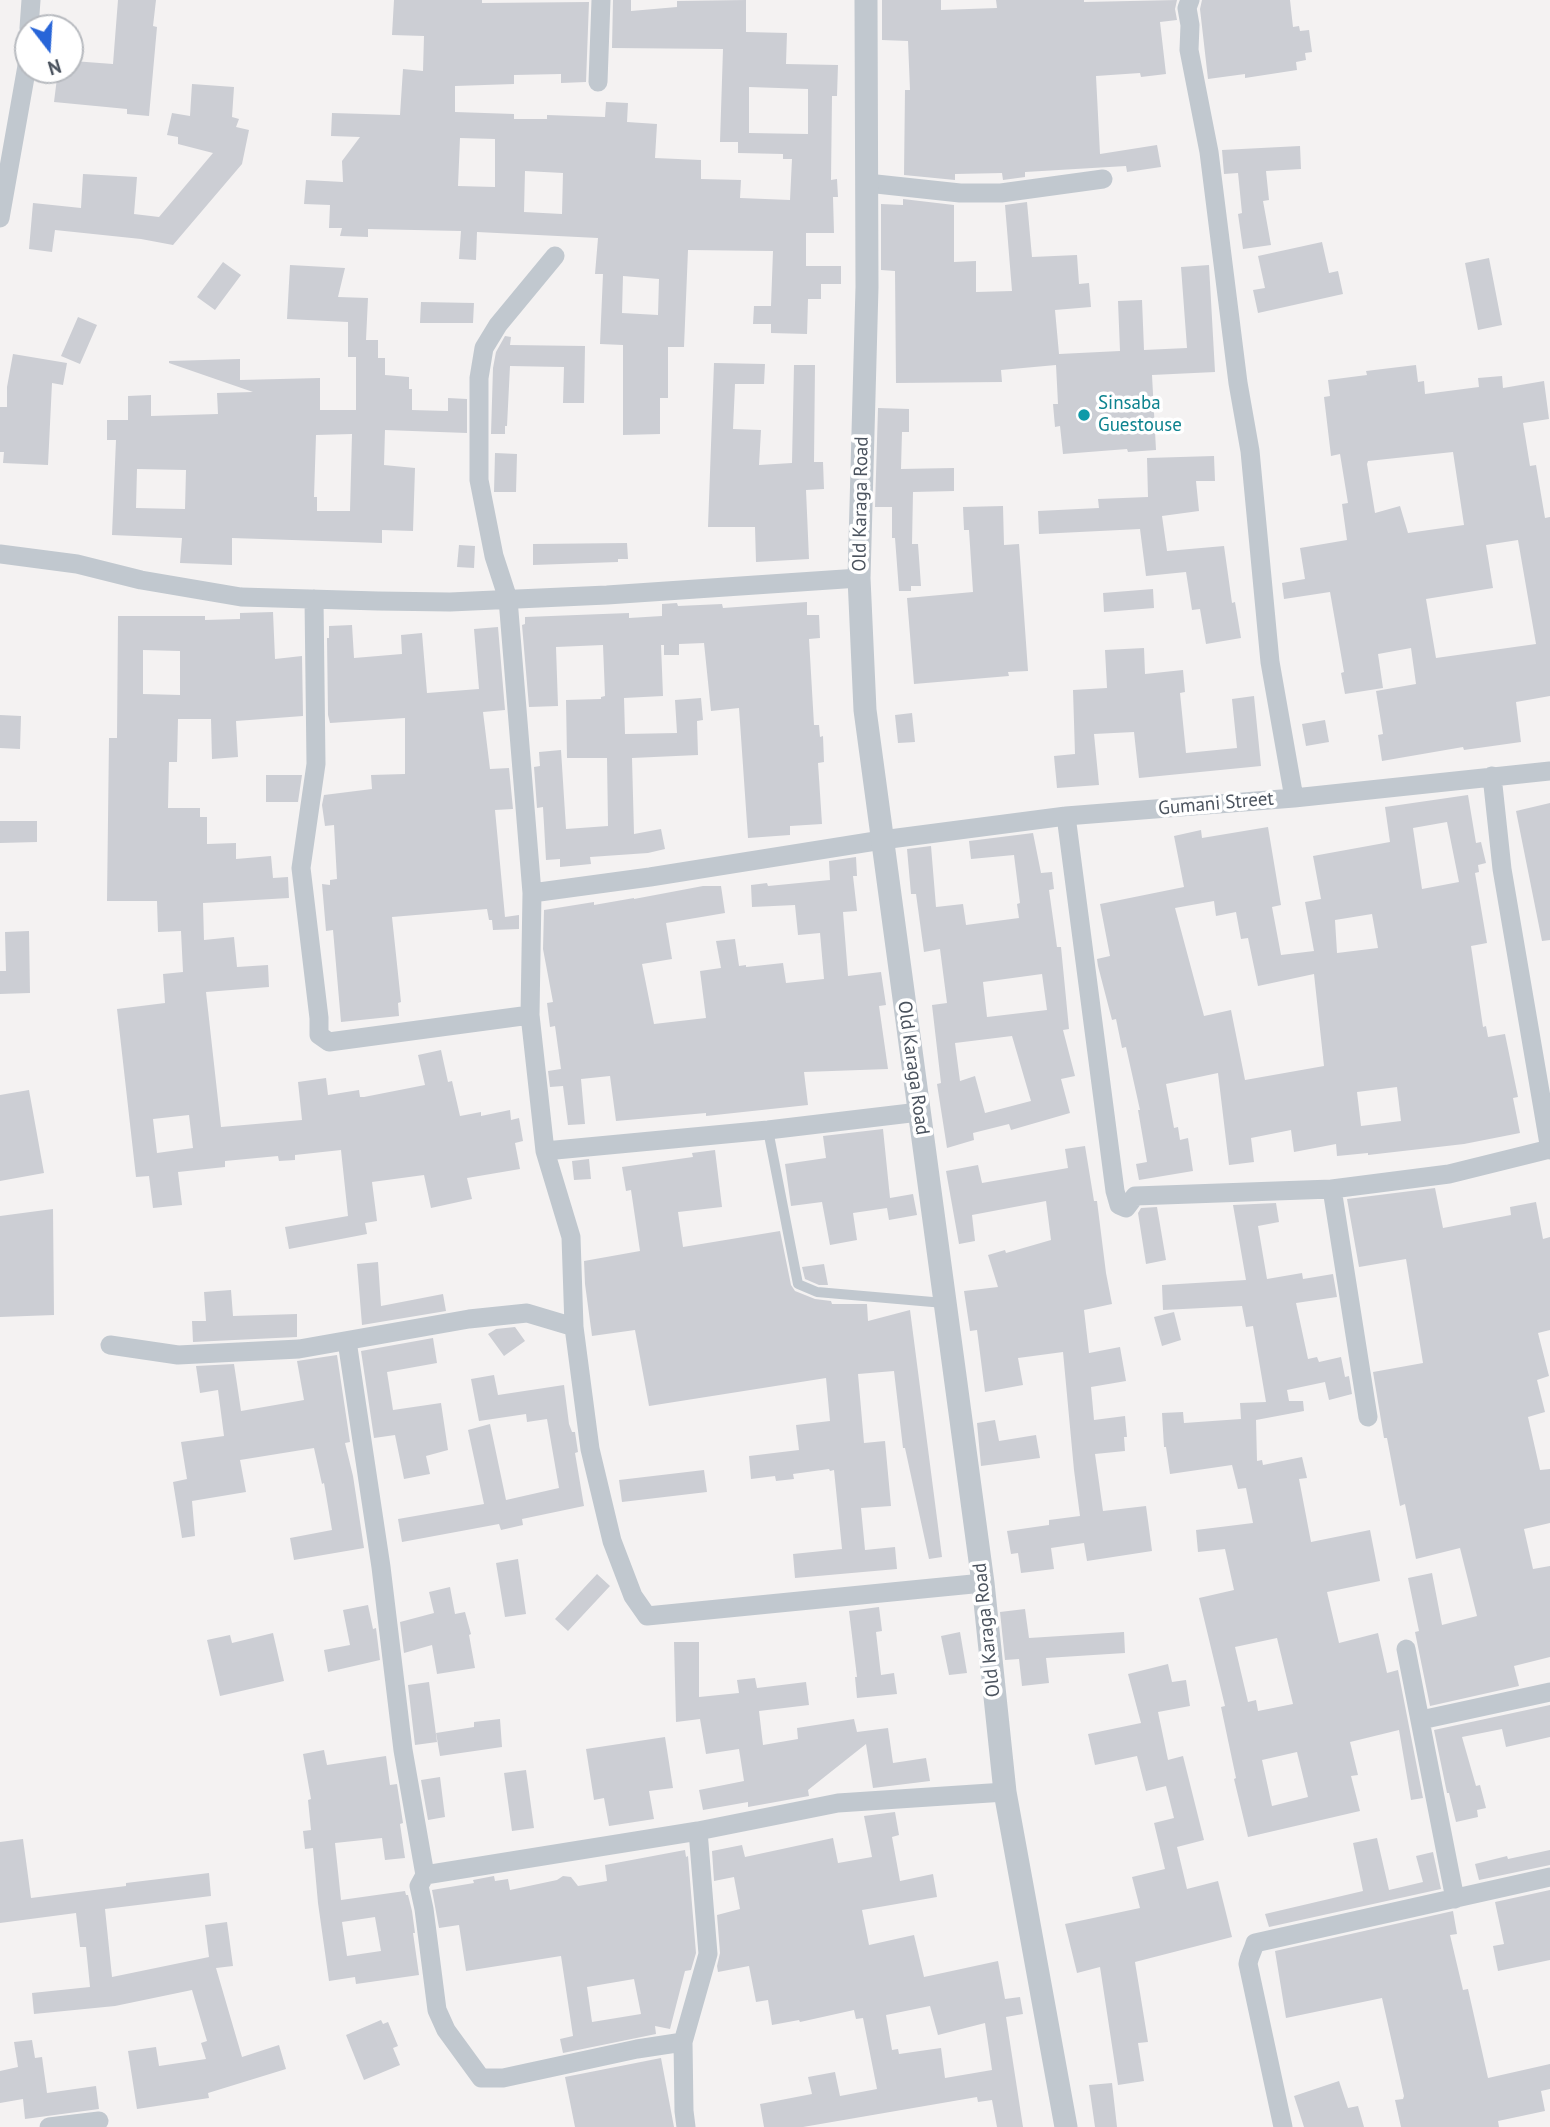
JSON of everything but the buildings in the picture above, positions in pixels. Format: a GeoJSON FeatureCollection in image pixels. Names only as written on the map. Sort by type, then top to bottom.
{"type":"FeatureCollection","features":[{"type":"Feature","properties":{"kind":"street"},"geometry":{"type":"LineString","coordinates":[[598,82],[601,0]]}},
{"type":"Feature","properties":{"kind":"street","name":"Old Karaga Road"},"geometry":{"type":"LineString","coordinates":[[866,0],[867,287],[859,578],[865,710],[983,1583],[1005,1792],[1066,2127]]}},
{"type":"Feature","properties":{"kind":"street"},"geometry":{"type":"LineString","coordinates":[[1190,0],[1187,8],[1190,25],[1189,50],[1209,152],[1238,383],[1250,451],[1270,662],[1294,798]]}},
{"type":"Feature","properties":{"kind":"street"},"geometry":{"type":"LineString","coordinates":[[0,218],[24,84]]}},
{"type":"Feature","properties":{"kind":"street"},"geometry":{"type":"LineString","coordinates":[[867,183],[1000,193],[1103,179]]}},
{"type":"Feature","properties":{"kind":"street"},"geometry":{"type":"LineString","coordinates":[[555,256],[498,325],[484,348],[479,378],[479,480],[494,556],[508,600],[532,893],[530,1015],[545,1151],[570,1237],[574,1327],[590,1449],[612,1541],[633,1596],[647,1616],[983,1583]]}},
{"type":"Feature","properties":{"kind":"street"},"geometry":{"type":"LineString","coordinates":[[0,554],[77,564],[141,580],[241,597],[450,602],[607,595],[859,578]]}},
{"type":"Feature","properties":{"kind":"street"},"geometry":{"type":"LineString","coordinates":[[314,599],[316,764],[301,868],[319,1035],[329,1042],[530,1015]]}},
{"type":"Feature","properties":{"kind":"street","name":"Gumani Street"},"geometry":{"type":"LineString","coordinates":[[532,893],[881,840],[1066,816],[1294,798],[1550,771]]}},
{"type":"Feature","properties":{"kind":"street"},"geometry":{"type":"LineString","coordinates":[[1066,816],[1119,1205],[1126,1208],[1135,1196],[1332,1189],[1449,1174],[1550,1149],[1502,869],[1492,776]]}},
{"type":"Feature","properties":{"kind":"street"},"geometry":{"type":"LineString","coordinates":[[545,1151],[768,1130],[919,1112]]}},
{"type":"Feature","properties":{"kind":"street"},"geometry":{"type":"LineString","coordinates":[[1332,1189],[1367,1416]]}},
{"type":"Feature","properties":{"kind":"street"},"geometry":{"type":"LineString","coordinates":[[110,1345],[178,1354],[299,1349],[469,1320],[527,1313],[574,1327]]}},
{"type":"Feature","properties":{"kind":"street"},"geometry":{"type":"LineString","coordinates":[[347,1341],[381,1567],[403,1750],[425,1875],[419,1886],[437,2010],[446,2030],[481,2078],[503,2078],[683,2042]]}},
{"type":"Feature","properties":{"kind":"street"},"geometry":{"type":"LineString","coordinates":[[1406,1649],[1455,1899]]}},
{"type":"Feature","properties":{"kind":"street"},"geometry":{"type":"LineString","coordinates":[[1421,1720],[1550,1692]]}},
{"type":"Feature","properties":{"kind":"street"},"geometry":{"type":"LineString","coordinates":[[425,1875],[698,1831],[838,1803],[1005,1792]]}},
{"type":"Feature","properties":{"kind":"street"},"geometry":{"type":"LineString","coordinates":[[686,2127],[683,2042],[708,1954],[698,1831]]}},
{"type":"Feature","properties":{"kind":"street"},"geometry":{"type":"LineString","coordinates":[[1283,2127],[1248,1964],[1255,1943],[1550,1877]]}},
{"type":"Feature","properties":{"kind":"street"},"geometry":{"type":"LineString","coordinates":[[49,2127],[99,2122]]}},
{"type":"Feature","properties":{"kind":"lane"},"geometry":{"type":"LineString","coordinates":[[768,1130],[798,1284],[817,1292],[945,1303]]}},
{"type":"Feature","properties":{"kind":"place","name":"Sinsaba Guestouse"},"geometry":{"type":"Point","coordinates":[1084,415]}}]}
